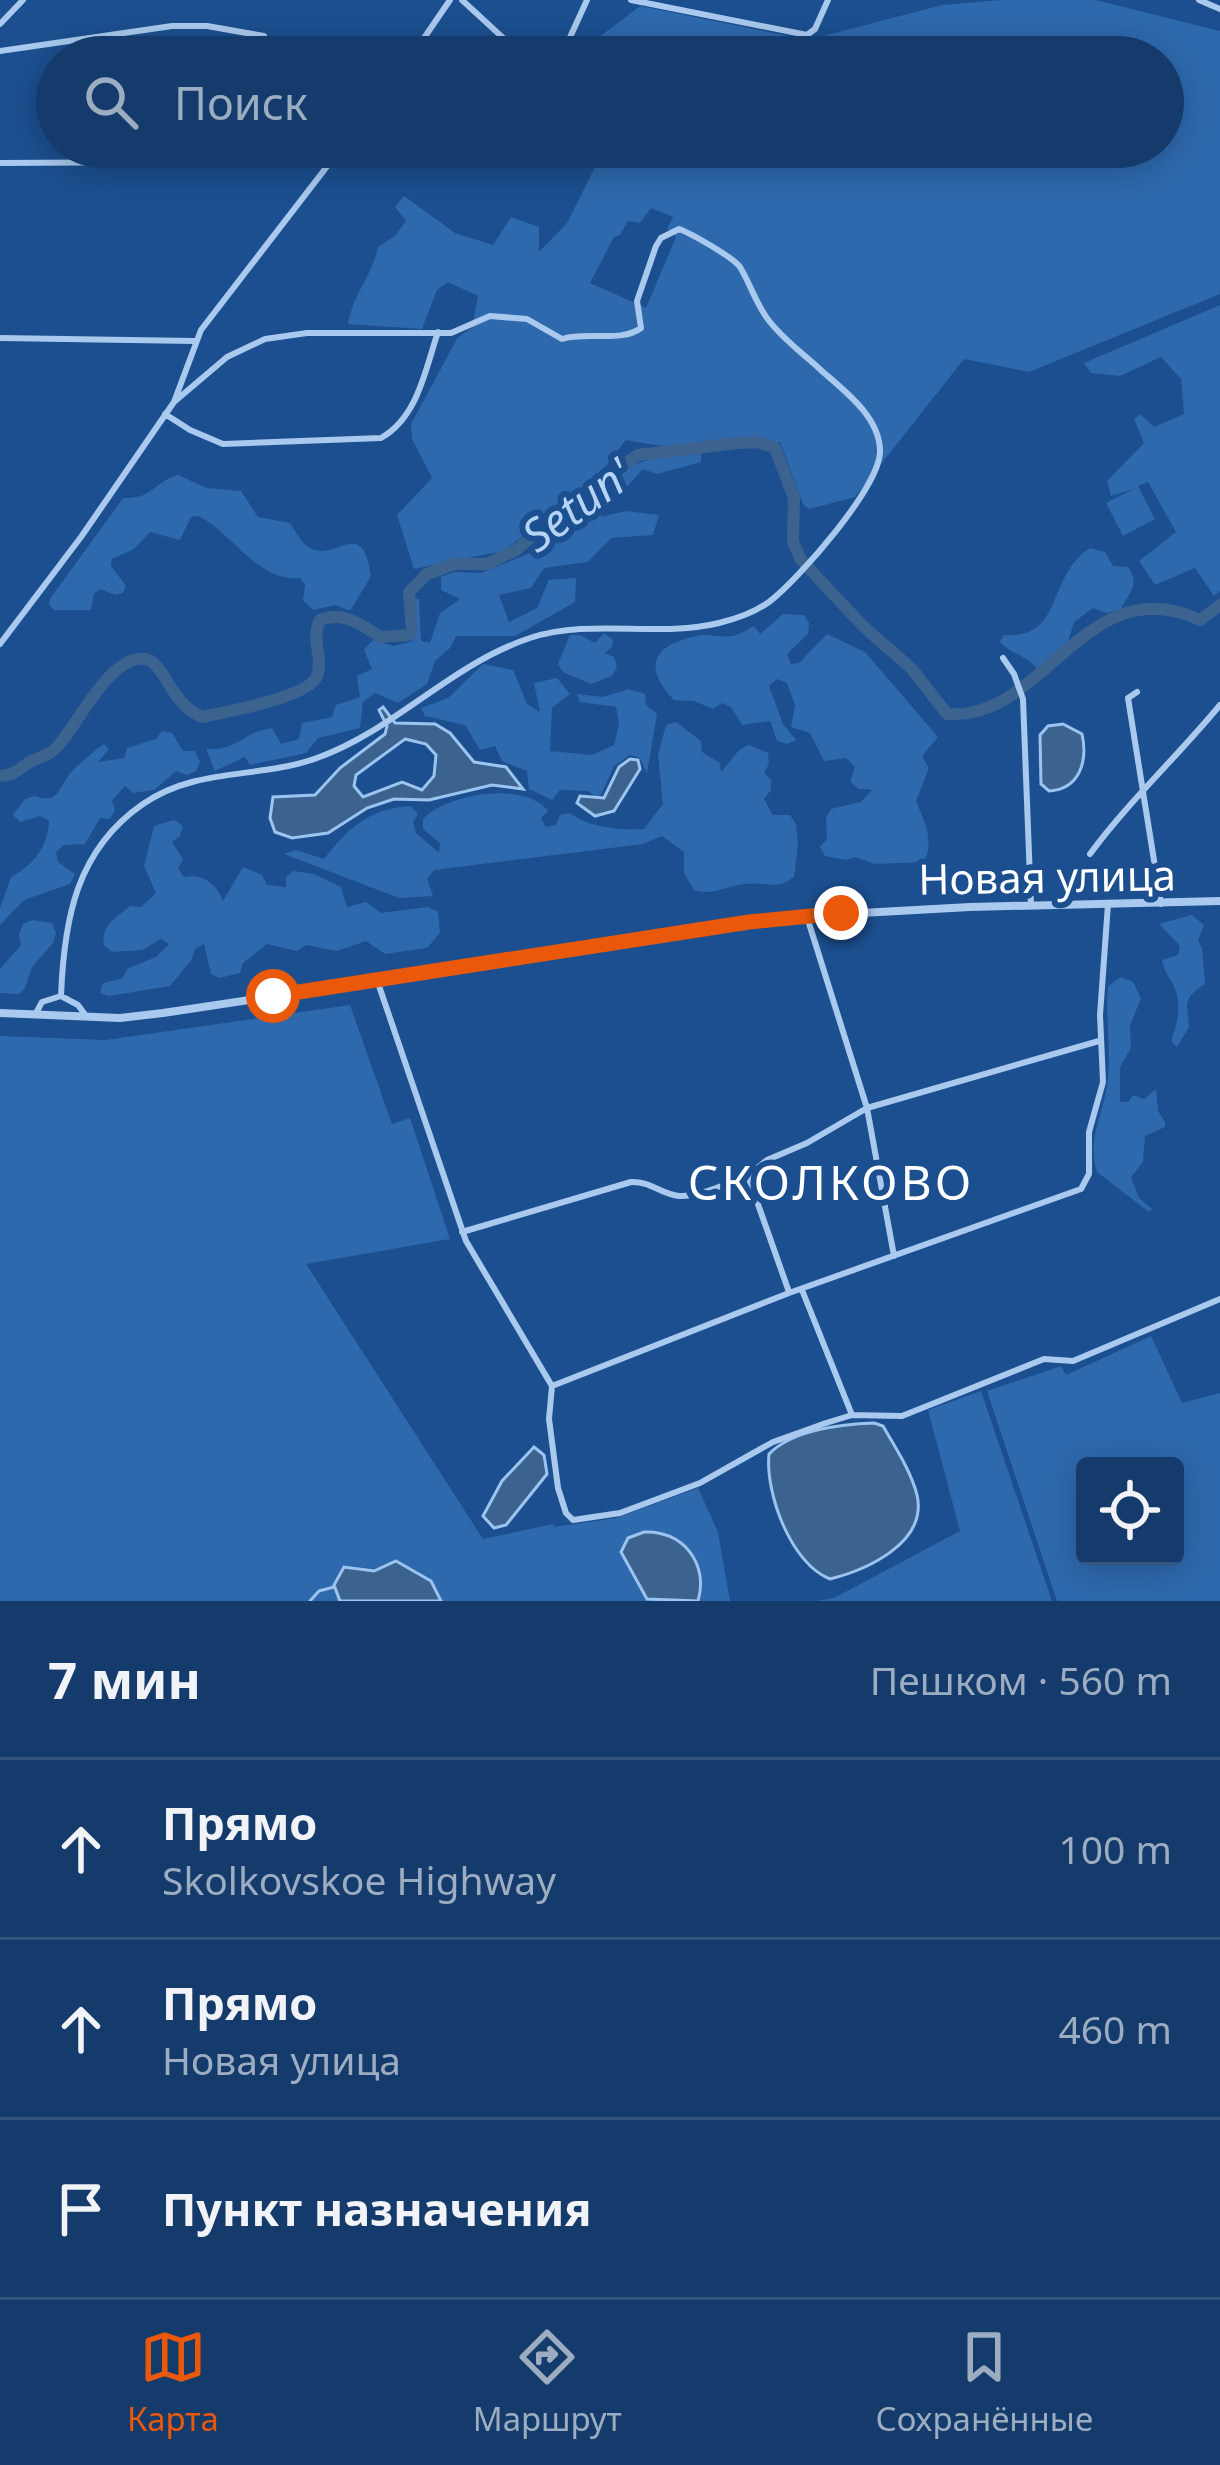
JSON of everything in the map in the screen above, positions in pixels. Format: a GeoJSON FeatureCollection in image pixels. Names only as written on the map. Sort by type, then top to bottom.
{"type":"FeatureCollection","features":[{"type":"Feature","properties":{"kind":"street"},"geometry":{"type":"LineString","coordinates":[[0,24],[23,0]]}},
{"type":"Feature","properties":{"kind":"street"},"geometry":{"type":"LineString","coordinates":[[425,36],[450,0]]}},
{"type":"Feature","properties":{"kind":"street"},"geometry":{"type":"LineString","coordinates":[[462,0],[501,36]]}},
{"type":"Feature","properties":{"kind":"street"},"geometry":{"type":"LineString","coordinates":[[571,36],[587,0]]}},
{"type":"Feature","properties":{"kind":"street"},"geometry":{"type":"LineString","coordinates":[[631,0],[807,34],[815,29],[828,0]]}},
{"type":"Feature","properties":{"kind":"street"},"geometry":{"type":"LineString","coordinates":[[1198,0],[1220,9]]}},
{"type":"Feature","properties":{"kind":"street"},"geometry":{"type":"LineString","coordinates":[[103,36],[207,26],[264,36]]}},
{"type":"Feature","properties":{"kind":"street"},"geometry":{"type":"LineString","coordinates":[[0,51],[36,46]]}},
{"type":"Feature","properties":{"kind":"street"},"geometry":{"type":"LineString","coordinates":[[0,164],[36,164]]}},
{"type":"Feature","properties":{"kind":"street"},"geometry":{"type":"LineString","coordinates":[[0,644],[81,538],[174,402],[195,341],[326,168]]}},
{"type":"Feature","properties":{"kind":"street"},"geometry":{"type":"LineString","coordinates":[[61,995],[65,928],[78,882],[89,860],[124,819],[176,786],[317,758],[379,725],[469,664],[530,638],[602,626],[719,623],[751,612],[785,586],[820,548],[873,481],[880,450],[876,431],[854,399],[771,324],[754,302],[740,267],[687,232],[671,230],[656,246],[637,301],[641,328],[633,334],[580,333],[562,339],[527,319],[490,316],[461,331],[307,333],[265,339],[227,357],[174,402]]}},
{"type":"Feature","properties":{"kind":"street"},"geometry":{"type":"LineString","coordinates":[[166,414],[223,444],[381,438],[411,409],[438,332]]}},
{"type":"Feature","properties":{"kind":"street"},"geometry":{"type":"LineString","coordinates":[[0,338],[195,341]]}},
{"type":"Feature","properties":{"kind":"street"},"geometry":{"type":"LineString","coordinates":[[1003,658],[1023,699],[1031,905]]}},
{"type":"Feature","properties":{"kind":"street"},"geometry":{"type":"LineString","coordinates":[[1138,692],[1128,698],[1161,904]]}},
{"type":"Feature","properties":{"kind":"street"},"geometry":{"type":"LineString","coordinates":[[1090,854],[1220,705]]}},
{"type":"Feature","properties":{"kind":"street","name":"Новая улица"},"geometry":{"type":"LineString","coordinates":[[0,1013],[88,1017],[163,1013],[807,916],[1220,901]]}},
{"type":"Feature","properties":{"kind":"street"},"geometry":{"type":"LineString","coordinates":[[552,1386],[1084,1185],[1089,1174],[1089,1132],[1103,1082],[1100,1041],[1108,904]]}},
{"type":"Feature","properties":{"kind":"street"},"geometry":{"type":"LineString","coordinates":[[807,916],[867,1108],[894,1256]]}},
{"type":"Feature","properties":{"kind":"street"},"geometry":{"type":"LineString","coordinates":[[377,980],[462,1232],[552,1386],[549,1419],[558,1488],[566,1513],[581,1520],[620,1513],[700,1483],[773,1442],[852,1414],[902,1416],[1022,1367],[1051,1358],[1073,1361],[1220,1299]]}},
{"type":"Feature","properties":{"kind":"street"},"geometry":{"type":"LineString","coordinates":[[35,1015],[42,1002],[61,995]]}},
{"type":"Feature","properties":{"kind":"street"},"geometry":{"type":"LineString","coordinates":[[61,995],[88,1017]]}},
{"type":"Feature","properties":{"kind":"street"},"geometry":{"type":"LineString","coordinates":[[462,1232],[631,1181],[686,1196],[748,1176],[767,1160],[808,1143],[867,1108],[1100,1041]]}},
{"type":"Feature","properties":{"kind":"street"},"geometry":{"type":"LineString","coordinates":[[748,1176],[789,1293]]}},
{"type":"Feature","properties":{"kind":"street"},"geometry":{"type":"LineString","coordinates":[[801,1289],[852,1414]]}},
{"type":"Feature","properties":{"kind":"shaded area"},"geometry":{"type":"Polygon","coordinates":[[[1001,0],[1096,0],[1220,31],[1220,294],[1029,372],[964,359],[855,497],[809,509],[780,442],[661,446],[626,440],[591,485],[503,551],[414,569],[397,515],[432,478],[412,439],[411,424],[458,337],[472,328],[478,296],[448,282],[437,290],[422,329],[348,324],[378,247],[406,221],[395,207],[404,196],[455,233],[493,245],[511,217],[539,227],[539,252],[567,223],[594,168],[1184,168],[1184,36],[823,36],[942,5],[1001,0]],[[651,208],[640,223],[628,221],[590,283],[646,308],[676,237],[667,229],[673,217],[651,208]]]}},
{"type":"Feature","properties":{"kind":"shaded area"},"geometry":{"type":"Polygon","coordinates":[[[640,6],[788,36],[600,36],[640,6]]]}},
{"type":"Feature","properties":{"kind":"shaded area"},"geometry":{"type":"Polygon","coordinates":[[[1220,305],[1220,591],[1214,596],[1195,568],[1155,585],[1139,561],[1176,532],[1148,482],[1138,486],[1155,519],[1123,536],[1106,503],[1134,489],[1111,496],[1107,481],[1144,443],[1134,419],[1140,414],[1154,427],[1184,414],[1181,379],[1161,357],[1120,376],[1091,373],[1084,363],[1220,305]]]}},
{"type":"Feature","properties":{"kind":"shaded area"},"geometry":{"type":"Polygon","coordinates":[[[701,451],[701,462],[657,474],[643,469],[600,517],[626,511],[659,515],[653,535],[611,538],[588,562],[544,568],[531,588],[499,595],[509,622],[537,608],[549,580],[576,578],[575,602],[515,636],[456,636],[435,661],[427,684],[398,703],[375,693],[363,702],[360,728],[318,738],[306,753],[250,765],[245,757],[215,771],[206,749],[226,747],[272,728],[281,744],[299,739],[302,723],[332,717],[336,705],[360,697],[357,676],[372,669],[364,650],[373,640],[394,646],[413,641],[410,598],[419,599],[421,641],[430,643],[440,613],[460,599],[441,590],[441,577],[481,573],[535,551],[538,540],[583,518],[608,483],[629,466],[667,454],[701,451]]]}},
{"type":"Feature","properties":{"kind":"shaded area"},"geometry":{"type":"Polygon","coordinates":[[[178,475],[207,488],[241,491],[258,517],[290,523],[310,548],[320,551],[355,544],[361,548],[371,576],[350,611],[336,605],[313,610],[303,600],[305,585],[300,578],[271,573],[199,516],[191,517],[180,540],[150,532],[134,549],[112,559],[111,566],[126,586],[123,593],[100,589],[91,610],[54,610],[50,599],[123,498],[141,496],[178,475]]]}},
{"type":"Feature","properties":{"kind":"shaded area"},"geometry":{"type":"Polygon","coordinates":[[[1090,548],[1105,552],[1113,566],[1128,567],[1134,579],[1132,588],[1121,609],[1107,613],[1093,608],[1074,622],[1067,645],[1044,667],[1036,668],[1000,642],[1004,635],[1037,627],[1066,574],[1090,548]]]}},
{"type":"Feature","properties":{"kind":"shaded area"},"geometry":{"type":"Polygon","coordinates":[[[783,614],[804,615],[809,623],[808,634],[787,654],[791,664],[799,663],[827,634],[865,652],[938,737],[922,756],[929,768],[916,801],[928,838],[924,862],[875,864],[855,857],[825,856],[820,847],[827,839],[826,818],[831,809],[861,802],[872,790],[850,782],[855,767],[846,758],[824,761],[810,733],[791,727],[795,705],[787,683],[777,679],[769,686],[783,724],[796,740],[787,744],[777,741],[770,721],[742,725],[731,707],[722,703],[713,709],[674,700],[657,676],[657,658],[671,644],[702,635],[736,635],[754,626],[760,634],[783,614]]]}},
{"type":"Feature","properties":{"kind":"shaded area"},"geometry":{"type":"Polygon","coordinates":[[[604,633],[613,640],[605,653],[614,657],[617,667],[612,676],[591,684],[563,672],[558,664],[570,635],[595,643],[604,633]]]}},
{"type":"Feature","properties":{"kind":"shaded area"},"geometry":{"type":"Polygon","coordinates":[[[483,664],[513,670],[527,704],[540,712],[534,683],[557,678],[570,694],[552,708],[550,751],[592,755],[614,745],[619,723],[616,707],[580,702],[577,694],[603,697],[629,689],[645,694],[646,705],[657,714],[647,773],[640,758],[630,755],[614,766],[596,797],[588,791],[560,790],[552,800],[529,789],[527,771],[502,761],[495,746],[480,750],[465,725],[425,716],[421,708],[448,698],[483,664]]]}},
{"type":"Feature","properties":{"kind":"shaded area"},"geometry":{"type":"Polygon","coordinates":[[[383,707],[395,723],[435,724],[450,733],[474,762],[506,767],[523,789],[492,785],[429,800],[394,799],[367,808],[328,833],[292,838],[275,832],[270,818],[273,797],[315,795],[340,768],[385,734],[387,726],[379,710],[383,707]],[[405,739],[356,775],[354,786],[363,797],[402,782],[422,790],[434,776],[436,755],[426,744],[405,739]]]}},
{"type":"Feature","properties":{"kind":"shaded area"},"geometry":{"type":"Polygon","coordinates":[[[676,722],[701,741],[702,752],[720,763],[721,772],[749,745],[768,753],[764,773],[771,780],[771,790],[764,799],[773,815],[790,815],[796,824],[794,877],[776,885],[694,890],[684,873],[684,852],[662,836],[643,844],[434,870],[427,879],[433,896],[399,898],[284,854],[296,850],[324,859],[360,822],[382,811],[411,806],[418,814],[413,822],[416,833],[439,853],[440,843],[423,829],[423,819],[449,803],[486,794],[537,801],[548,811],[541,818],[546,827],[570,813],[605,827],[644,829],[663,804],[658,755],[666,725],[676,722]]]}},
{"type":"Feature","properties":{"kind":"shaded area"},"geometry":{"type":"Polygon","coordinates":[[[1063,724],[1082,734],[1084,754],[1075,779],[1049,791],[1041,784],[1040,735],[1048,726],[1063,724]]]}},
{"type":"Feature","properties":{"kind":"shaded area"},"geometry":{"type":"Polygon","coordinates":[[[162,731],[172,733],[183,751],[195,751],[200,762],[196,771],[187,775],[176,771],[154,790],[133,793],[125,786],[112,801],[115,810],[110,819],[100,818],[85,844],[64,845],[56,852],[58,862],[75,874],[70,884],[24,900],[0,925],[0,908],[11,877],[38,854],[48,830],[49,821],[40,816],[20,822],[13,815],[25,799],[54,796],[73,770],[104,744],[109,749],[98,762],[124,758],[127,748],[156,739],[162,731]]]}},
{"type":"Feature","properties":{"kind":"shaded area"},"geometry":{"type":"Polygon","coordinates":[[[630,759],[638,760],[640,769],[614,811],[595,816],[577,803],[580,796],[604,798],[619,767],[630,759]]]}},
{"type":"Feature","properties":{"kind":"shaded area"},"geometry":{"type":"Polygon","coordinates":[[[174,820],[183,826],[172,842],[183,859],[178,869],[184,877],[208,881],[223,901],[243,867],[262,875],[267,885],[286,887],[286,877],[294,871],[314,874],[341,887],[347,907],[366,902],[381,913],[428,907],[438,912],[440,933],[427,948],[385,954],[366,941],[337,951],[306,945],[297,951],[267,944],[243,963],[240,973],[220,978],[211,974],[204,944],[195,949],[170,986],[109,996],[100,993],[103,983],[123,978],[127,969],[156,957],[169,944],[161,939],[142,950],[112,952],[103,938],[115,918],[130,906],[141,907],[156,893],[144,866],[154,826],[174,820]]]}},
{"type":"Feature","properties":{"kind":"shaded area"},"geometry":{"type":"Polygon","coordinates":[[[1192,915],[1204,925],[1198,941],[1205,984],[1189,998],[1189,1027],[1177,1047],[1171,1041],[1177,995],[1162,960],[1178,955],[1180,946],[1159,924],[1192,915]]]}},
{"type":"Feature","properties":{"kind":"shaded area"},"geometry":{"type":"Polygon","coordinates":[[[32,920],[52,923],[53,943],[32,967],[19,994],[0,993],[0,969],[21,945],[23,924],[32,920]]]}},
{"type":"Feature","properties":{"kind":"shaded area"},"geometry":{"type":"Polygon","coordinates":[[[1121,977],[1133,982],[1141,998],[1130,1026],[1131,1048],[1120,1067],[1120,1102],[1128,1102],[1133,1095],[1144,1099],[1156,1089],[1158,1111],[1165,1122],[1165,1127],[1145,1136],[1143,1162],[1131,1177],[1139,1198],[1152,1209],[1149,1212],[1097,1172],[1094,1160],[1108,1074],[1108,986],[1121,977]]]}},
{"type":"Feature","properties":{"kind":"shaded area"},"geometry":{"type":"Polygon","coordinates":[[[350,1005],[392,1124],[410,1118],[450,1239],[306,1264],[483,1539],[553,1524],[616,1518],[698,1488],[718,1532],[730,1601],[0,1601],[0,1036],[106,1040],[350,1005]]]}},
{"type":"Feature","properties":{"kind":"shaded area"},"geometry":{"type":"Polygon","coordinates":[[[1151,1336],[1182,1403],[1220,1393],[1220,1601],[1057,1601],[987,1391],[1061,1366],[1066,1375],[1151,1336]]]}},
{"type":"Feature","properties":{"kind":"shaded area"},"geometry":{"type":"Polygon","coordinates":[[[981,1391],[1052,1601],[816,1601],[834,1598],[960,1531],[928,1410],[981,1391]]]}},
{"type":"Feature","properties":{"kind":"shaded area"},"geometry":{"type":"Polygon","coordinates":[[[874,1423],[883,1426],[907,1468],[918,1512],[913,1527],[891,1552],[830,1579],[803,1559],[783,1526],[771,1488],[769,1454],[804,1434],[874,1423]]]}},
{"type":"Feature","properties":{"kind":"shaded area"},"geometry":{"type":"Polygon","coordinates":[[[534,1447],[544,1455],[547,1474],[506,1525],[494,1528],[483,1516],[502,1481],[534,1447]]]}},
{"type":"Feature","properties":{"kind":"shaded area"},"geometry":{"type":"Polygon","coordinates":[[[644,1532],[670,1537],[690,1552],[700,1574],[698,1601],[647,1599],[621,1552],[628,1538],[644,1532]]]}},
{"type":"Feature","properties":{"kind":"shaded area"},"geometry":{"type":"Polygon","coordinates":[[[396,1561],[431,1581],[441,1601],[340,1601],[334,1585],[344,1567],[374,1571],[396,1561]]]}},
{"type":"Feature","properties":{"kind":"waterway","name":"Setun'"},"geometry":{"type":"LineString","coordinates":[[0,776],[53,751],[107,679],[132,661],[152,662],[182,703],[202,717],[299,691],[317,676],[320,620],[345,618],[381,637],[409,635],[409,592],[427,574],[455,564],[487,564],[516,550],[534,535],[560,524],[611,473],[638,455],[738,443],[758,442],[775,448],[794,498],[793,542],[801,560],[864,627],[912,669],[947,714],[981,710],[1012,695],[1095,628],[1126,613],[1160,609],[1200,620],[1220,605]]}},
{"type":"Feature","properties":{"kind":"waterway"},"geometry":{"type":"LineString","coordinates":[[310,1601],[319,1591],[334,1587]]}},
{"type":"Feature","properties":{"kind":"district","name":"СКОЛКОВО"},"geometry":{"type":"Point","coordinates":[831,1181]}},
{"type":"Feature","properties":{"kind":"route"},"geometry":{"type":"LineString","coordinates":[[273,996],[749,922],[841,913]]}}]}
